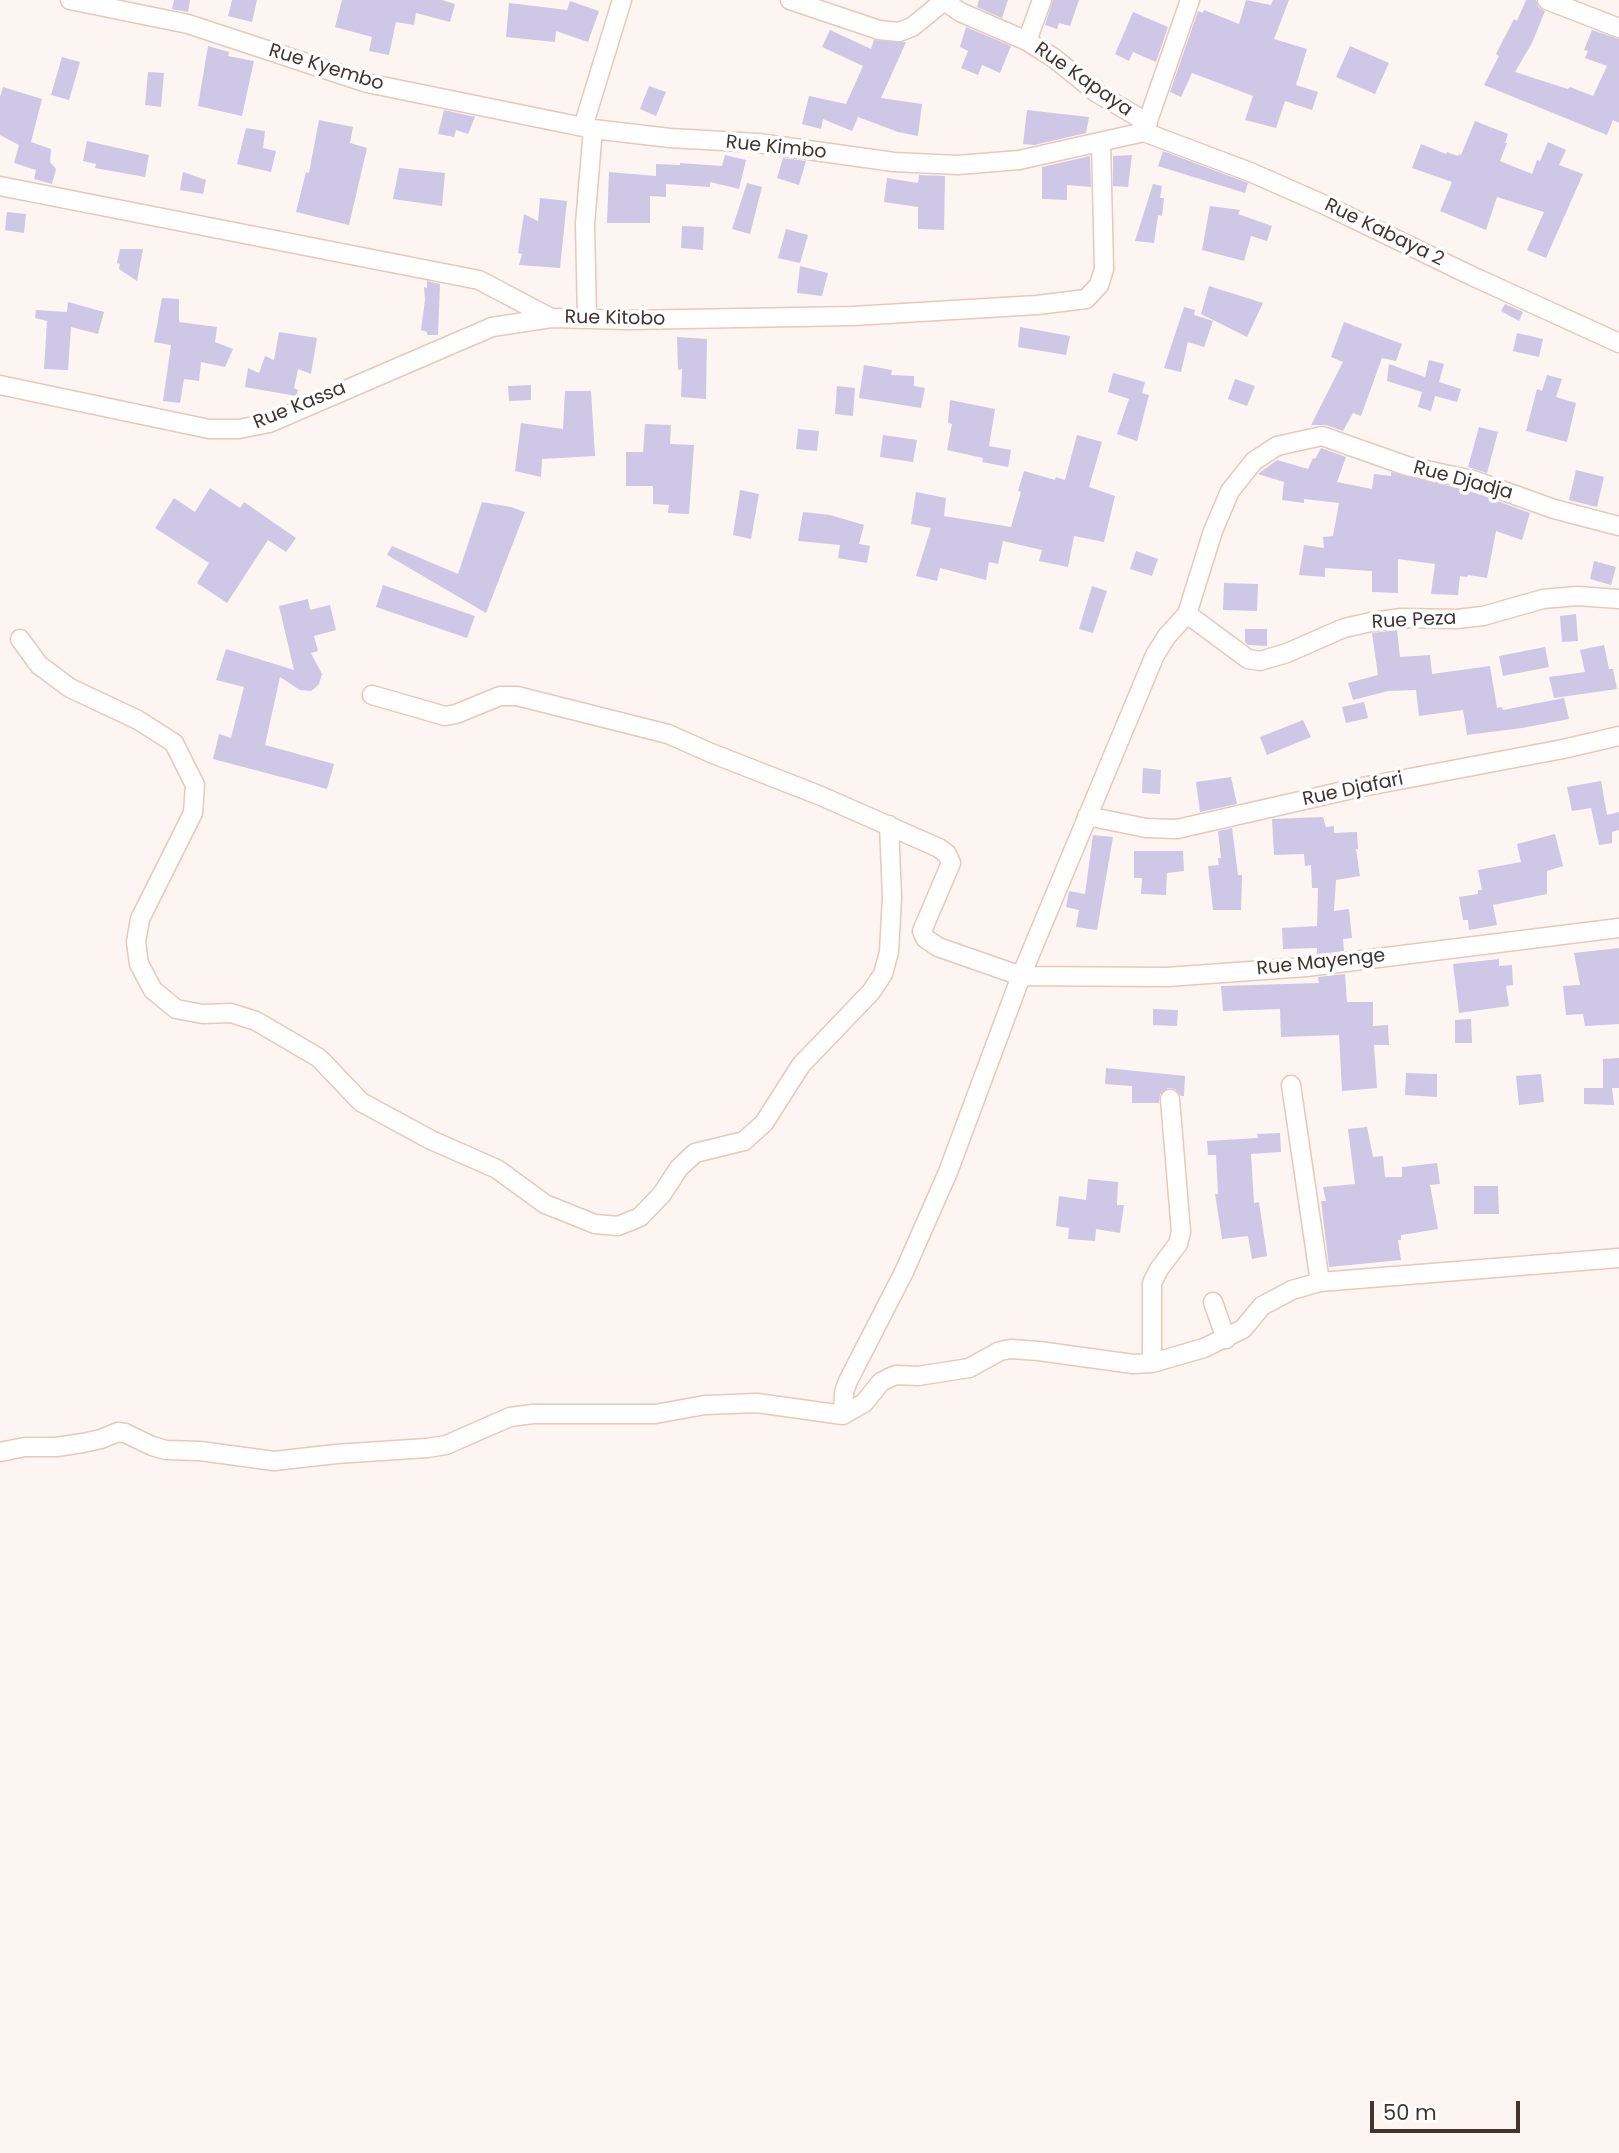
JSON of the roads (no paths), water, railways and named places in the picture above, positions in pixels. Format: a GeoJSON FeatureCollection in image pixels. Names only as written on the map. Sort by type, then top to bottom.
{"type":"FeatureCollection","features":[{"type":"Feature","properties":{"kind":"street","name":"Rue Kyembo"},"geometry":{"type":"LineString","coordinates":[[71,0],[188,24],[367,83],[588,128]]}},
{"type":"Feature","properties":{"kind":"street"},"geometry":{"type":"LineString","coordinates":[[587,318],[584,224],[588,128],[622,0]]}},
{"type":"Feature","properties":{"kind":"street"},"geometry":{"type":"LineString","coordinates":[[790,0],[879,30],[899,32],[912,27],[944,1]]}},
{"type":"Feature","properties":{"kind":"street"},"geometry":{"type":"LineString","coordinates":[[1027,41],[1042,0]]}},
{"type":"Feature","properties":{"kind":"street"},"geometry":{"type":"LineString","coordinates":[[1146,128],[1190,0]]}},
{"type":"Feature","properties":{"kind":"street"},"geometry":{"type":"LineString","coordinates":[[1547,0],[1619,28]]}},
{"type":"Feature","properties":{"kind":"street","name":"Rue Kapaya"},"geometry":{"type":"LineString","coordinates":[[944,1],[993,27],[1027,41],[1054,58],[1146,128]]}},
{"type":"Feature","properties":{"kind":"street","name":"Rue Kimbo"},"geometry":{"type":"LineString","coordinates":[[588,128],[670,138],[758,143],[894,162],[958,165],[1019,160],[1101,143],[1146,128]]}},
{"type":"Feature","properties":{"kind":"street","name":"Rue Kabaya 2"},"geometry":{"type":"LineString","coordinates":[[1146,128],[1325,205],[1619,343]]}},
{"type":"Feature","properties":{"kind":"street","name":"Rue Kitobo"},"geometry":{"type":"LineString","coordinates":[[0,186],[480,280],[551,318],[628,320],[853,316],[1037,305],[1086,299],[1099,285],[1104,269],[1101,143]]}},
{"type":"Feature","properties":{"kind":"street","name":"Rue Kassa"},"geometry":{"type":"LineString","coordinates":[[0,385],[209,429],[239,429],[269,423],[492,327],[551,318]]}},
{"type":"Feature","properties":{"kind":"street","name":"Rue Djadja"},"geometry":{"type":"LineString","coordinates":[[1187,614],[1213,531],[1230,491],[1254,461],[1277,446],[1308,437],[1322,436],[1407,466],[1473,480],[1554,509],[1619,526]]}},
{"type":"Feature","properties":{"kind":"street","name":"Rue Peza"},"geometry":{"type":"LineString","coordinates":[[1187,614],[1248,659],[1261,661],[1287,653],[1344,628],[1371,622],[1402,618],[1470,618],[1543,600],[1577,596],[1619,599]]}},
{"type":"Feature","properties":{"kind":"street"},"geometry":{"type":"LineString","coordinates":[[843,1415],[844,1392],[848,1381],[904,1272],[948,1172],[1021,976],[1155,655],[1167,636],[1187,614]]}},
{"type":"Feature","properties":{"kind":"street"},"geometry":{"type":"LineString","coordinates":[[20,639],[39,665],[70,688],[138,720],[174,743],[195,785],[193,813],[140,919],[136,942],[139,964],[153,990],[176,1009],[203,1014],[231,1013],[256,1021],[319,1058],[361,1102],[431,1140],[497,1169],[545,1204],[595,1224],[618,1226],[640,1217],[662,1194],[679,1168],[695,1153],[744,1141],[764,1123],[801,1065],[871,992],[883,974],[889,952],[892,897],[888,825],[668,734],[517,696],[499,695],[456,715],[445,716],[372,695]]}},
{"type":"Feature","properties":{"kind":"street","name":"Rue Djafari"},"geometry":{"type":"LineString","coordinates":[[1087,816],[1146,828],[1177,829],[1357,788],[1619,736]]}},
{"type":"Feature","properties":{"kind":"street","name":"Rue Mayenge"},"geometry":{"type":"LineString","coordinates":[[888,825],[939,848],[950,859],[949,870],[922,931],[925,938],[938,947],[1021,976],[1167,977],[1306,967],[1619,928]]}},
{"type":"Feature","properties":{"kind":"street"},"geometry":{"type":"LineString","coordinates":[[1290,1085],[1320,1282]]}},
{"type":"Feature","properties":{"kind":"street"},"geometry":{"type":"LineString","coordinates":[[1152,1363],[1152,1283],[1178,1244],[1181,1232],[1170,1098]]}},
{"type":"Feature","properties":{"kind":"street"},"geometry":{"type":"LineString","coordinates":[[0,1452],[25,1447],[56,1447],[83,1443],[110,1434],[125,1433],[166,1450],[200,1451],[274,1461],[446,1445],[509,1417],[533,1414],[655,1414],[705,1405],[757,1403],[843,1415],[864,1403],[881,1382],[896,1375],[918,1376],[968,1368],[1000,1351],[1011,1349],[1133,1364],[1152,1363],[1226,1339],[1242,1329],[1262,1306],[1292,1290],[1320,1282],[1619,1258]]}},
{"type":"Feature","properties":{"kind":"street"},"geometry":{"type":"LineString","coordinates":[[1213,1302],[1226,1339]]}}]}
